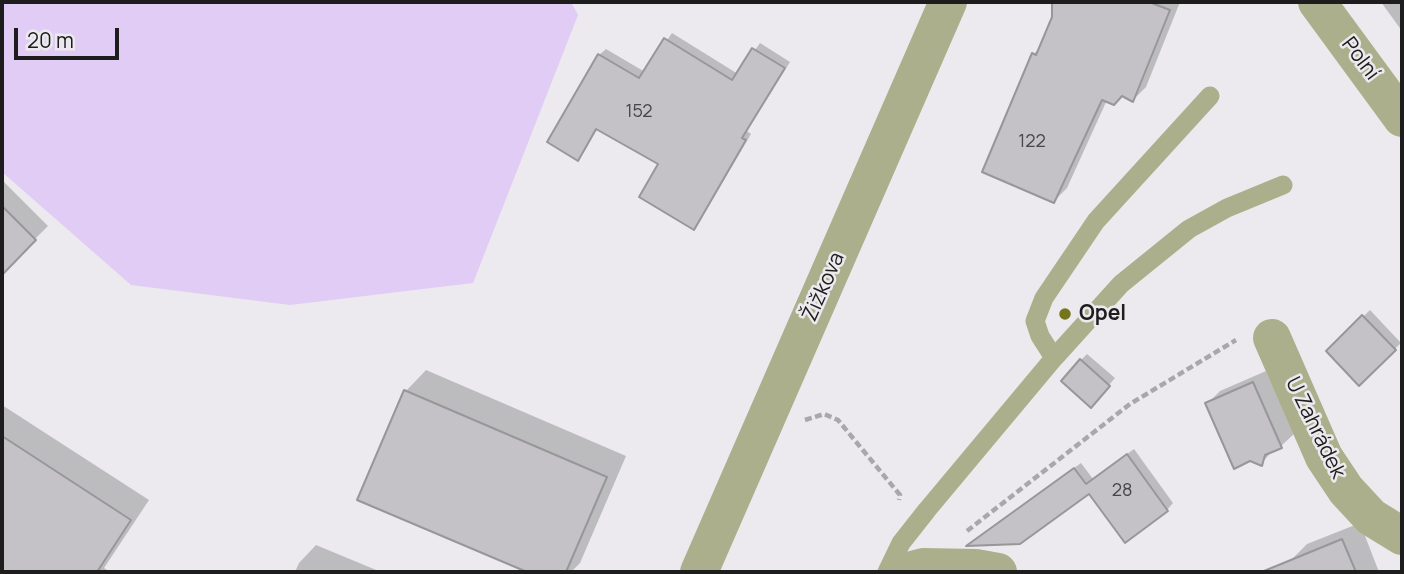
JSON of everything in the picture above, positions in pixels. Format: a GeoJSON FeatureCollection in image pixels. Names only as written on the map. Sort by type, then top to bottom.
{"type":"FeatureCollection","features":[{"type":"Feature","properties":{"kind":"street","name":"Žižkova"},"geometry":{"type":"LineString","coordinates":[[699,572],[948,2]]}},
{"type":"Feature","properties":{"kind":"street","name":"Polní"},"geometry":{"type":"LineString","coordinates":[[1317,2],[1402,118]]}},
{"type":"Feature","properties":{"kind":"street","name":"U Zahrádek"},"geometry":{"type":"LineString","coordinates":[[1272,338],[1324,457],[1346,490],[1371,517],[1402,536]]}},
{"type":"Feature","properties":{"kind":"street"},"geometry":{"type":"LineString","coordinates":[[902,558],[923,567],[976,568],[998,572]]}},
{"type":"Feature","properties":{"kind":"lane"},"geometry":{"type":"LineString","coordinates":[[1054,358],[1040,336],[1035,321],[1044,298],[1096,221],[1210,96]]}},
{"type":"Feature","properties":{"kind":"lane"},"geometry":{"type":"LineString","coordinates":[[887,572],[902,558],[1054,358],[1121,284],[1189,229],[1227,208],[1283,184]]}},
{"type":"Feature","properties":{"kind":"path"},"geometry":{"type":"LineString","coordinates":[[965,533],[1130,404],[1221,348],[1263,326],[1272,338]]}},
{"type":"Feature","properties":{"kind":"path"},"geometry":{"type":"LineString","coordinates":[[804,421],[824,414],[838,420],[900,495],[895,517],[902,558]]}},
{"type":"Feature","properties":{"kind":"shaded area"},"geometry":{"type":"Polygon","coordinates":[[[6,2],[571,2],[578,15],[473,283],[290,305],[131,285],[2,172],[2,7],[6,2]]]}},
{"type":"Feature","properties":{"kind":"building"},"geometry":{"type":"Polygon","coordinates":[[[1052,2],[1149,2],[1170,10],[1133,102],[1122,96],[1114,105],[1102,100],[1054,203],[982,172],[1032,53],[1036,55],[1052,17],[1052,2]]]}},
{"type":"Feature","properties":{"kind":"building"},"geometry":{"type":"Polygon","coordinates":[[[664,38],[732,80],[752,48],[785,68],[742,138],[746,140],[694,230],[639,197],[658,164],[596,129],[578,161],[547,142],[598,54],[639,78],[664,38]]]}},
{"type":"Feature","properties":{"kind":"building"},"geometry":{"type":"Polygon","coordinates":[[[2,206],[36,240],[2,275],[2,206]]]}},
{"type":"Feature","properties":{"kind":"building"},"geometry":{"type":"Polygon","coordinates":[[[1362,315],[1396,350],[1359,386],[1326,351],[1362,315]]]}},
{"type":"Feature","properties":{"kind":"building"},"geometry":{"type":"Polygon","coordinates":[[[1080,359],[1110,386],[1091,408],[1061,381],[1080,359]]]}},
{"type":"Feature","properties":{"kind":"building"},"geometry":{"type":"Polygon","coordinates":[[[1253,382],[1282,448],[1265,455],[1262,466],[1250,461],[1234,469],[1205,403],[1253,382]]]}},
{"type":"Feature","properties":{"kind":"building"},"geometry":{"type":"Polygon","coordinates":[[[404,390],[607,477],[566,572],[527,572],[357,500],[404,390]]]}},
{"type":"Feature","properties":{"kind":"building"},"geometry":{"type":"Polygon","coordinates":[[[2,436],[131,520],[97,572],[2,572],[2,436]]]}},
{"type":"Feature","properties":{"kind":"building"},"geometry":{"type":"Polygon","coordinates":[[[1127,454],[1168,511],[1125,543],[1089,494],[1020,544],[966,546],[1074,468],[1086,484],[1127,454]]]}},
{"type":"Feature","properties":{"kind":"building"},"geometry":{"type":"Polygon","coordinates":[[[1342,539],[1356,572],[1264,572],[1264,571],[1342,539]]]}},
{"type":"Feature","properties":{"kind":"place","name":"Opel"},"geometry":{"type":"Point","coordinates":[1065,314]}}]}
